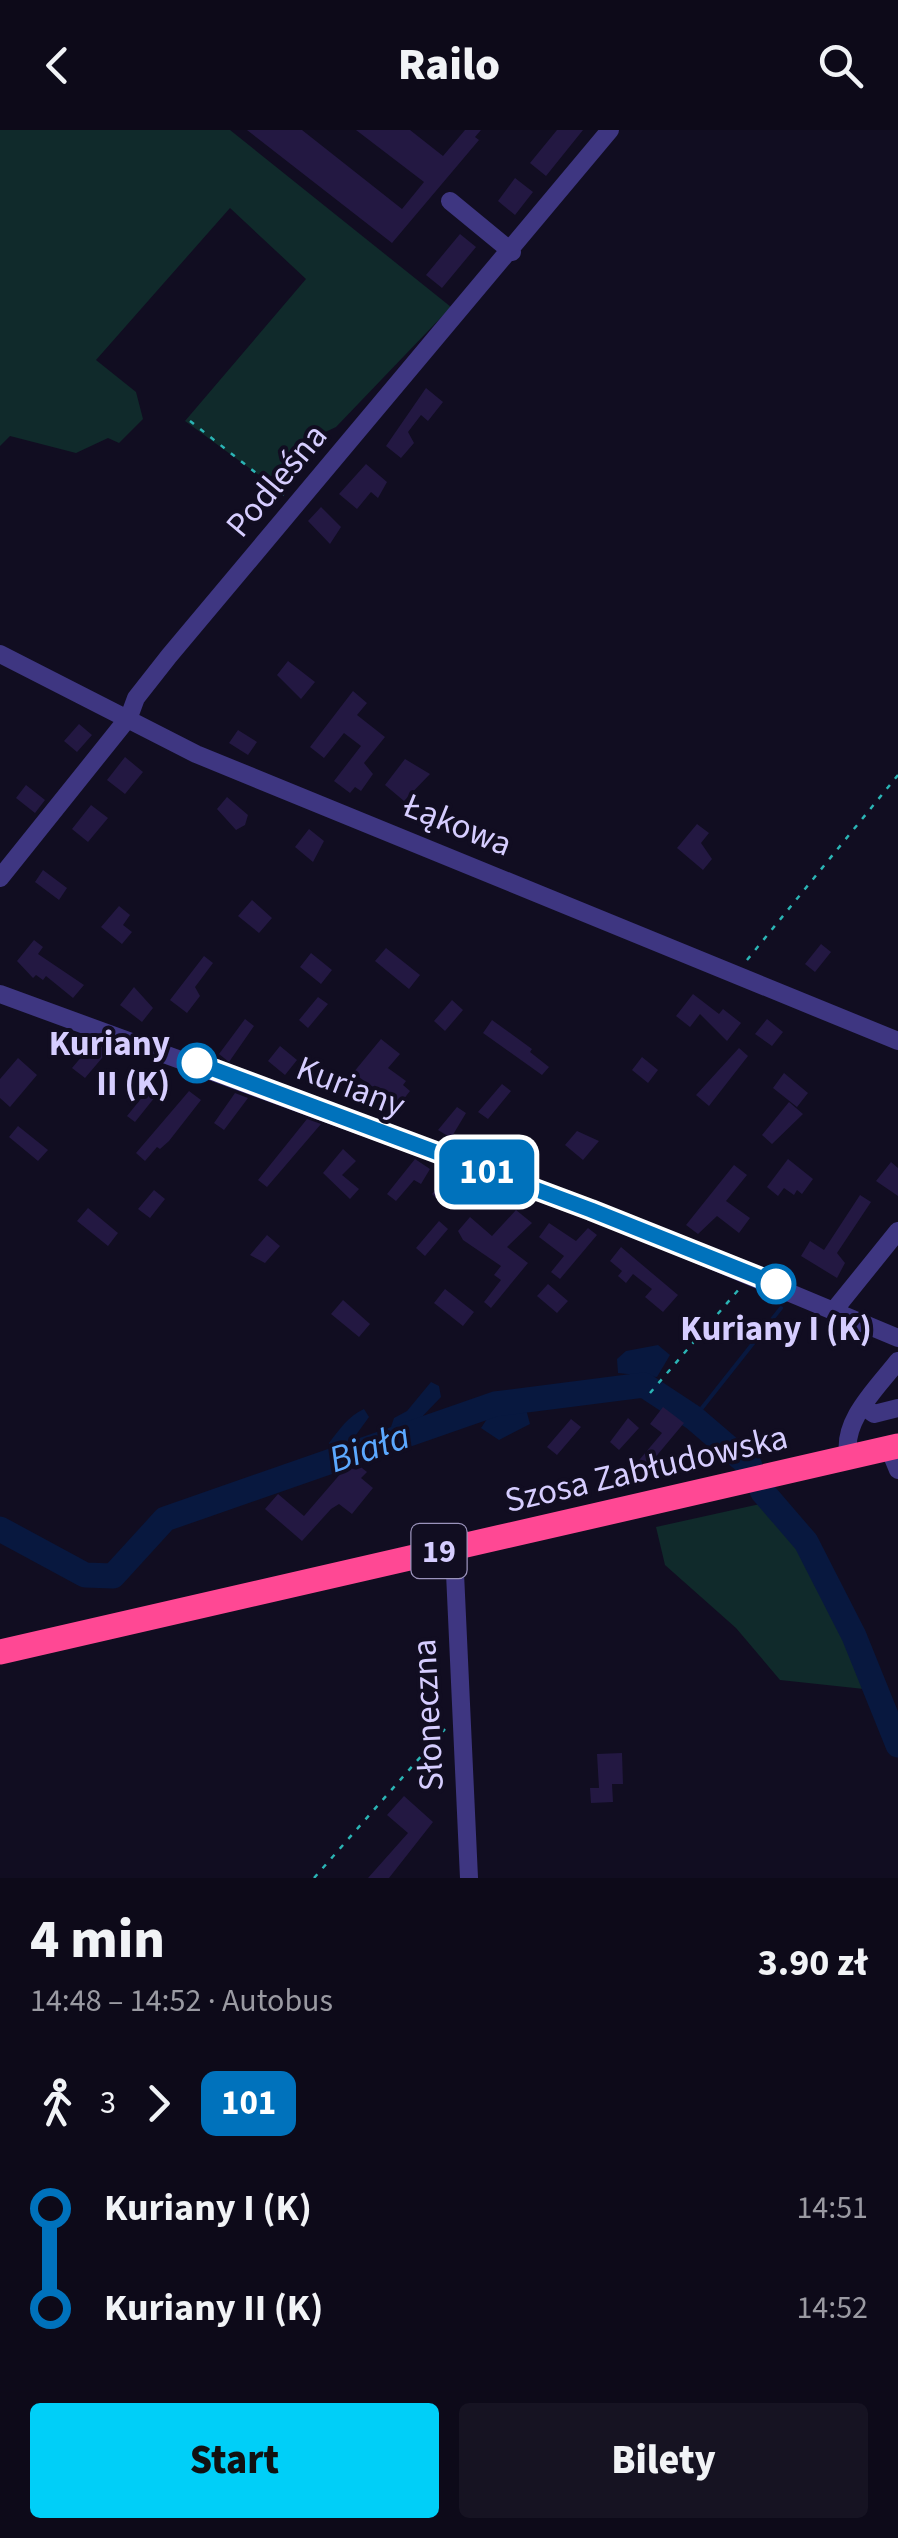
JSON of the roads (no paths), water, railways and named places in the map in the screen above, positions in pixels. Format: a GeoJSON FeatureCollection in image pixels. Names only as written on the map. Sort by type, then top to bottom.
{"type":"FeatureCollection","features":[{"type":"Feature","properties":{"kind":"highway","name":"Szosa Zabłudowska"},"geometry":{"type":"LineString","coordinates":[[0,1652],[849,1456],[895,1455]]}},
{"type":"Feature","properties":{"kind":"street","name":"Podleśna"},"geometry":{"type":"LineString","coordinates":[[0,878],[130,717],[147,684],[512,252],[610,130]]}},
{"type":"Feature","properties":{"kind":"street"},"geometry":{"type":"LineString","coordinates":[[450,201],[512,252]]}},
{"type":"Feature","properties":{"kind":"street","name":"Łąkowa"},"geometry":{"type":"LineString","coordinates":[[0,654],[196,754],[898,1041]]}},
{"type":"Feature","properties":{"kind":"street","name":"Kuriany"},"geometry":{"type":"LineString","coordinates":[[0,994],[591,1210],[753,1274],[898,1338]]}},
{"type":"Feature","properties":{"kind":"street"},"geometry":{"type":"LineString","coordinates":[[835,1309],[898,1231]]}},
{"type":"Feature","properties":{"kind":"street"},"geometry":{"type":"LineString","coordinates":[[849,1456],[848,1433],[898,1361]]}},
{"type":"Feature","properties":{"kind":"street"},"geometry":{"type":"LineString","coordinates":[[864,1407],[874,1414],[898,1408]]}},
{"type":"Feature","properties":{"kind":"street","name":"Słoneczna"},"geometry":{"type":"LineString","coordinates":[[448,1549],[454,1573],[470,1878]]}},
{"type":"Feature","properties":{"kind":"water"},"geometry":{"type":"Polygon","coordinates":[[[658,1345],[670,1355],[657,1377],[618,1373],[617,1359],[626,1351],[658,1345]]]}},
{"type":"Feature","properties":{"kind":"water"},"geometry":{"type":"Polygon","coordinates":[[[431,1382],[439,1386],[441,1397],[416,1423],[396,1432],[391,1427],[394,1418],[407,1411],[431,1382]]]}},
{"type":"Feature","properties":{"kind":"water"},"geometry":{"type":"Polygon","coordinates":[[[364,1409],[369,1417],[348,1446],[332,1449],[329,1443],[340,1428],[364,1409]]]}},
{"type":"Feature","properties":{"kind":"water"},"geometry":{"type":"Polygon","coordinates":[[[526,1409],[530,1424],[499,1440],[481,1428],[491,1413],[526,1409]]]}},
{"type":"Feature","properties":{"kind":"waterway"},"geometry":{"type":"LineString","coordinates":[[694,1418],[781,1308]]}},
{"type":"Feature","properties":{"kind":"waterway","name":"Biała"},"geometry":{"type":"LineString","coordinates":[[0,1529],[85,1575],[113,1576],[165,1519],[495,1404],[644,1385],[694,1418],[750,1466]]}},
{"type":"Feature","properties":{"kind":"waterway","name":"Biała"},"geometry":{"type":"LineString","coordinates":[[762,1491],[806,1542],[854,1636],[898,1745]]}},
{"type":"Feature","properties":{"kind":"place","name":"Kuriany II (K)"},"geometry":{"type":"Point","coordinates":[197,1063]}},
{"type":"Feature","properties":{"kind":"place","name":"Kuriany I (K)"},"geometry":{"type":"Point","coordinates":[776,1284]}}]}
